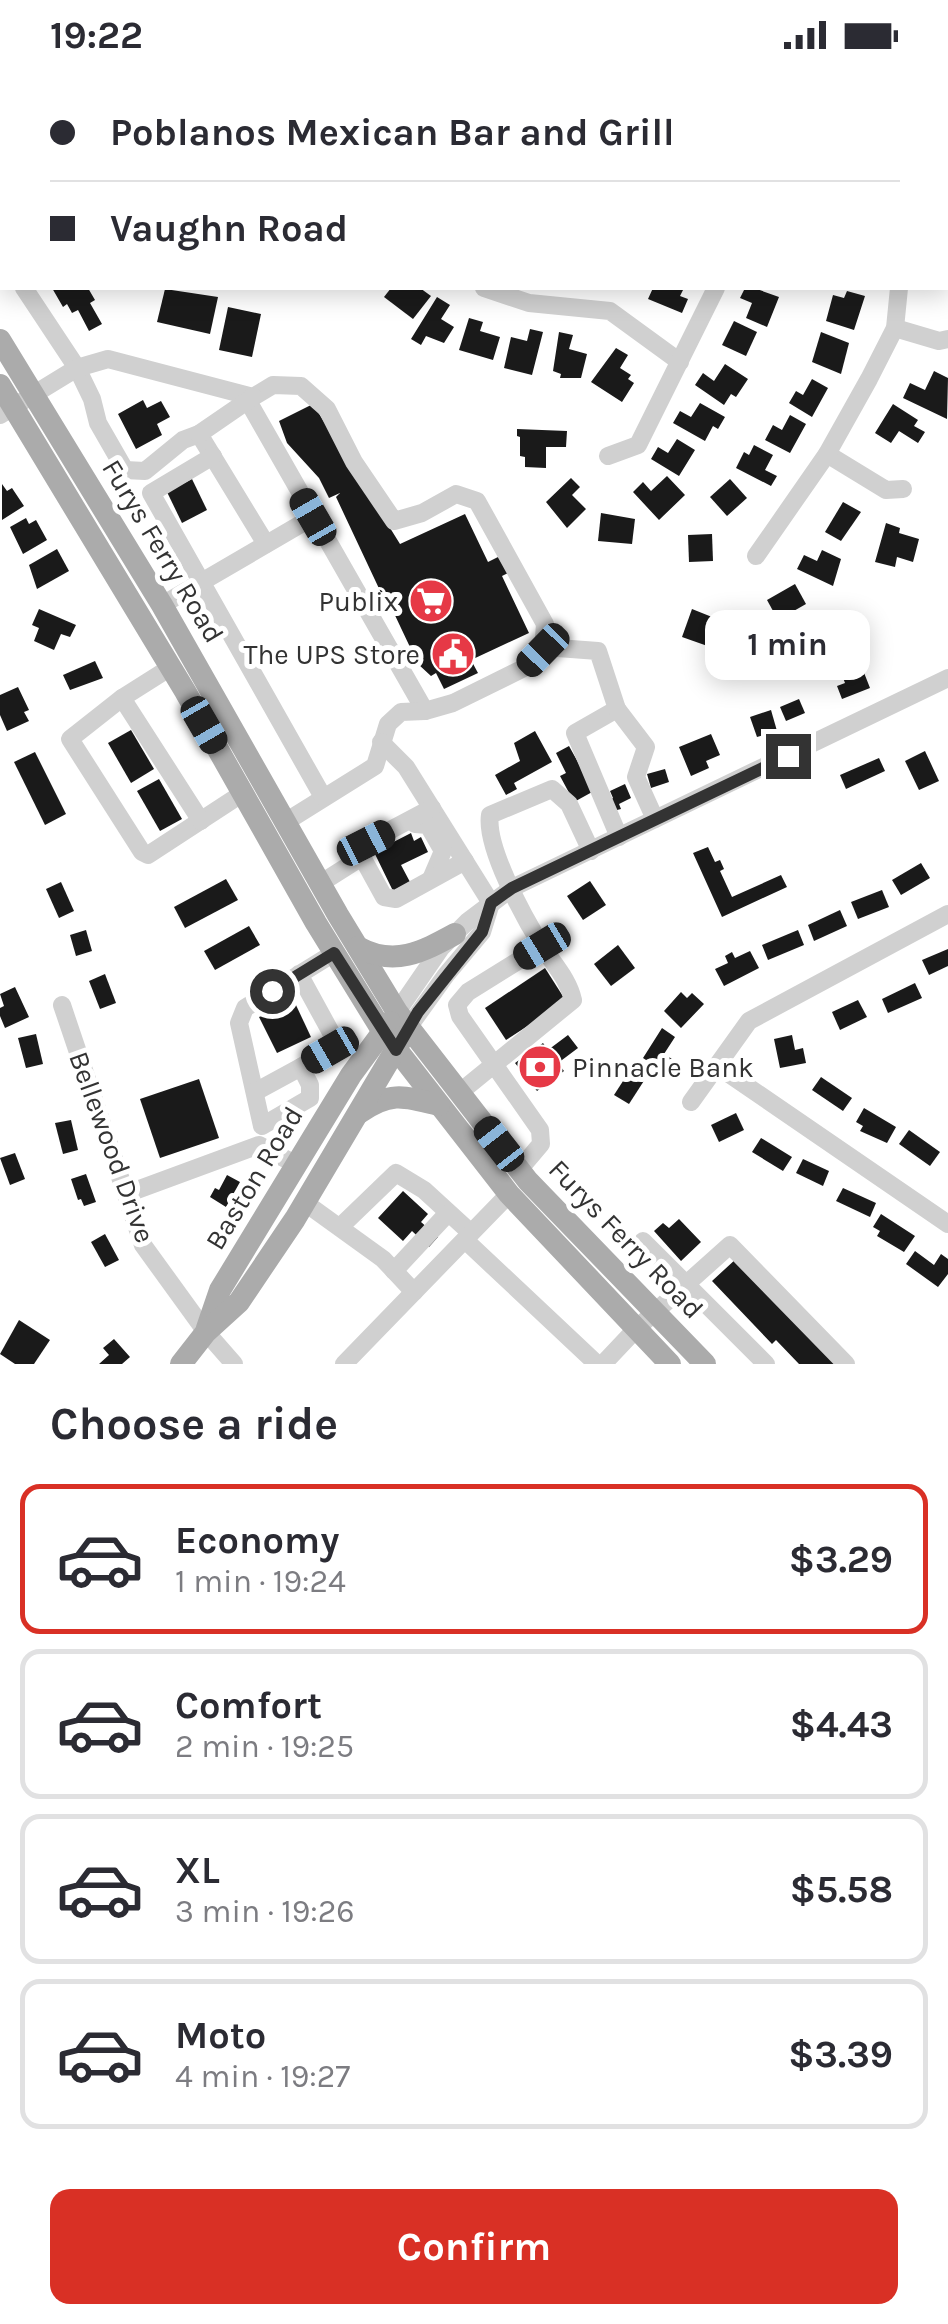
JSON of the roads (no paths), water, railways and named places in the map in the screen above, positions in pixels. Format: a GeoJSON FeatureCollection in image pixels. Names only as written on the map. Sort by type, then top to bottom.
{"type":"FeatureCollection","features":[{"type":"Feature","properties":{"kind":"main road","name":"Furys Ferry Road"},"geometry":{"type":"LineString","coordinates":[[0,340],[16,406],[243,793],[346,950],[403,1020],[509,1194],[670,1364]]}},
{"type":"Feature","properties":{"kind":"main road","name":"Furys Ferry Road"},"geometry":{"type":"LineString","coordinates":[[0,385],[162,606],[321,883],[346,950],[389,1041],[705,1364]]}},
{"type":"Feature","properties":{"kind":"main road"},"geometry":{"type":"LineString","coordinates":[[346,950],[394,959],[421,952],[456,934]]}},
{"type":"Feature","properties":{"kind":"main road","name":"Baston Road"},"geometry":{"type":"LineString","coordinates":[[182,1364],[206,1332],[239,1302],[304,1202],[356,1115],[389,1041],[403,1020]]}},
{"type":"Feature","properties":{"kind":"main road","name":"Baston Road"},"geometry":{"type":"LineString","coordinates":[[206,1332],[220,1290],[352,1075],[389,1041]]}},
{"type":"Feature","properties":{"kind":"main road"},"geometry":{"type":"LineString","coordinates":[[356,1115],[377,1101],[401,1095],[449,1099]]}},
{"type":"Feature","properties":{"kind":"street"},"geometry":{"type":"LineString","coordinates":[[25,290],[76,368],[92,399],[98,424],[125,470],[146,471],[183,440],[199,434],[273,385],[301,386],[326,409],[354,462],[394,521],[422,513],[456,494],[477,501],[545,624],[544,648],[526,667],[452,702],[402,712],[388,724],[374,766],[287,822]]}},
{"type":"Feature","properties":{"kind":"street"},"geometry":{"type":"LineString","coordinates":[[490,290],[529,303],[610,311],[680,362]]}},
{"type":"Feature","properties":{"kind":"street"},"geometry":{"type":"LineString","coordinates":[[608,456],[638,445],[715,290]]}},
{"type":"Feature","properties":{"kind":"street"},"geometry":{"type":"LineString","coordinates":[[756,556],[826,454],[895,328],[899,290]]}},
{"type":"Feature","properties":{"kind":"street"},"geometry":{"type":"LineString","coordinates":[[895,328],[939,341],[948,339]]}},
{"type":"Feature","properties":{"kind":"street"},"geometry":{"type":"LineString","coordinates":[[16,406],[76,368],[108,358],[251,399],[313,517],[425,710]]}},
{"type":"Feature","properties":{"kind":"street"},"geometry":{"type":"LineString","coordinates":[[199,434],[266,544]]}},
{"type":"Feature","properties":{"kind":"street"},"geometry":{"type":"LineString","coordinates":[[826,454],[886,490],[903,490]]}},
{"type":"Feature","properties":{"kind":"street"},"geometry":{"type":"LineString","coordinates":[[213,456],[151,493],[323,797]]}},
{"type":"Feature","properties":{"kind":"street"},"geometry":{"type":"LineString","coordinates":[[162,606],[313,517]]}},
{"type":"Feature","properties":{"kind":"street"},"geometry":{"type":"LineString","coordinates":[[544,648],[598,651],[617,709],[646,747],[636,777],[656,819]]}},
{"type":"Feature","properties":{"kind":"street"},"geometry":{"type":"LineString","coordinates":[[171,667],[122,698],[70,739],[142,852],[148,855],[243,793]]}},
{"type":"Feature","properties":{"kind":"street"},"geometry":{"type":"LineString","coordinates":[[403,1020],[441,948],[512,888],[948,678]]}},
{"type":"Feature","properties":{"kind":"street"},"geometry":{"type":"LineString","coordinates":[[122,698],[201,821]]}},
{"type":"Feature","properties":{"kind":"street"},"geometry":{"type":"LineString","coordinates":[[617,709],[576,733],[619,837]]}},
{"type":"Feature","properties":{"kind":"street"},"geometry":{"type":"LineString","coordinates":[[381,742],[406,766],[491,903],[482,932],[403,1020]]}},
{"type":"Feature","properties":{"kind":"street"},"geometry":{"type":"LineString","coordinates":[[449,1099],[572,1002],[572,993],[558,966],[542,946],[512,888],[488,828],[490,815],[552,789],[569,804],[591,850]]}},
{"type":"Feature","properties":{"kind":"street"},"geometry":{"type":"LineString","coordinates":[[321,883],[362,857],[366,843],[432,808]]}},
{"type":"Feature","properties":{"kind":"street"},"geometry":{"type":"LineString","coordinates":[[403,824],[428,825],[443,851],[431,880]]}},
{"type":"Feature","properties":{"kind":"street"},"geometry":{"type":"LineString","coordinates":[[362,857],[384,897],[396,899],[464,861]]}},
{"type":"Feature","properties":{"kind":"street"},"geometry":{"type":"LineString","coordinates":[[690,1102],[750,1021],[948,914]]}},
{"type":"Feature","properties":{"kind":"street"},"geometry":{"type":"LineString","coordinates":[[519,1170],[541,1144],[540,1130],[460,1016],[457,1004],[468,992],[542,946]]}},
{"type":"Feature","properties":{"kind":"street"},"geometry":{"type":"LineString","coordinates":[[297,1165],[261,1136],[238,1023],[245,1008],[346,950]]}},
{"type":"Feature","properties":{"kind":"street"},"geometry":{"type":"LineString","coordinates":[[254,1092],[330,1050],[334,1038],[299,974]]}},
{"type":"Feature","properties":{"kind":"street","name":"Bellewood Drive"},"geometry":{"type":"LineString","coordinates":[[62,1006],[144,1245],[206,1332],[234,1364]]}},
{"type":"Feature","properties":{"kind":"street"},"geometry":{"type":"LineString","coordinates":[[126,1194],[261,1136],[310,1098],[310,1085],[300,1067]]}},
{"type":"Feature","properties":{"kind":"street"},"geometry":{"type":"LineString","coordinates":[[719,1067],[948,1224]]}},
{"type":"Feature","properties":{"kind":"street"},"geometry":{"type":"LineString","coordinates":[[340,1227],[396,1173],[424,1190],[468,1236],[607,1362],[636,1329],[730,1246],[846,1364]]}},
{"type":"Feature","properties":{"kind":"street"},"geometry":{"type":"LineString","coordinates":[[344,1364],[509,1194]]}},
{"type":"Feature","properties":{"kind":"street"},"geometry":{"type":"LineString","coordinates":[[304,1202],[394,1270],[414,1292]]}},
{"type":"Feature","properties":{"kind":"street"},"geometry":{"type":"LineString","coordinates":[[394,1270],[447,1214]]}},
{"type":"Feature","properties":{"kind":"street"},"geometry":{"type":"LineString","coordinates":[[643,1240],[766,1364]]}},
{"type":"Feature","properties":{"kind":"place","name":"Publix"},"geometry":{"type":"Point","coordinates":[431,601]}},
{"type":"Feature","properties":{"kind":"place","name":"The UPS Store"},"geometry":{"type":"Point","coordinates":[453,654]}},
{"type":"Feature","properties":{"kind":"place","name":"Pinnacle Bank"},"geometry":{"type":"Point","coordinates":[540,1067]}}]}
